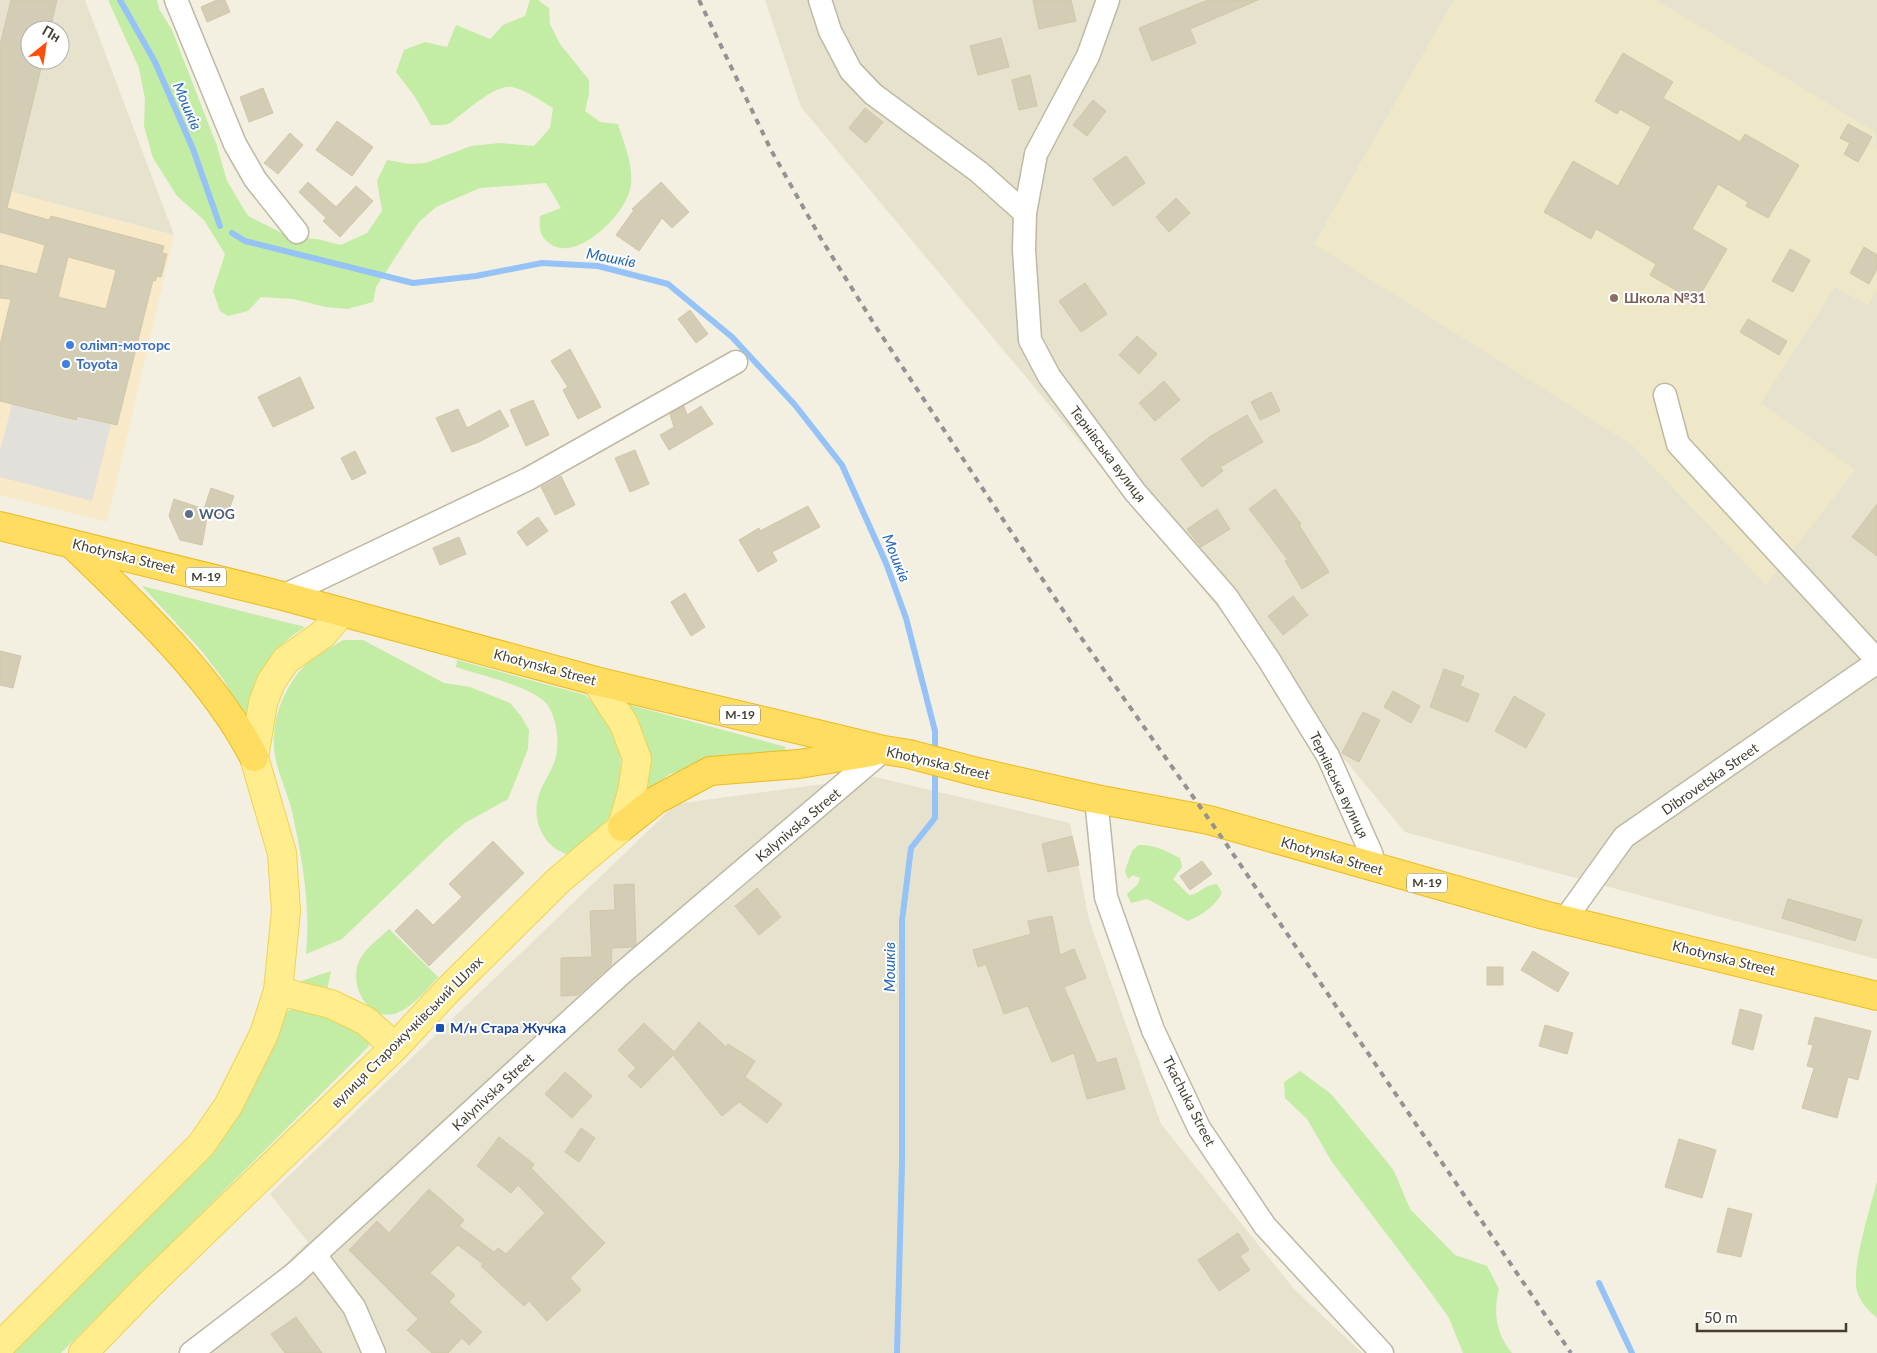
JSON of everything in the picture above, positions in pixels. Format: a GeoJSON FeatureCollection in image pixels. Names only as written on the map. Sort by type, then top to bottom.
{"type":"FeatureCollection","features":[{"type":"Feature","properties":{"kind":"highway","name":"Khotynska Street"},"geometry":{"type":"LineString","coordinates":[[0,526],[283,596],[596,681],[976,772],[1096,799],[1209,820],[1376,869],[1544,915],[1566,918],[1877,996]]}},
{"type":"Feature","properties":{"kind":"highway"},"geometry":{"type":"LineString","coordinates":[[71,543],[136,606],[210,690],[244,738],[254,757]]}},
{"type":"Feature","properties":{"kind":"highway"},"geometry":{"type":"LineString","coordinates":[[622,827],[656,800],[710,771],[799,764],[897,752]]}},
{"type":"Feature","properties":{"kind":"main road"},"geometry":{"type":"LineString","coordinates":[[0,1346],[201,1145],[232,1098],[264,1034],[278,991],[286,911],[282,853],[254,757],[263,703],[271,682],[286,660],[323,634],[342,612]]}},
{"type":"Feature","properties":{"kind":"main road"},"geometry":{"type":"LineString","coordinates":[[596,681],[624,724],[636,759],[632,792],[622,827]]}},
{"type":"Feature","properties":{"kind":"main road","name":"вулиця Старожучківський Шлях"},"geometry":{"type":"LineString","coordinates":[[83,1353],[149,1285],[395,1047],[448,990],[559,880],[622,827]]}},
{"type":"Feature","properties":{"kind":"main road"},"geometry":{"type":"LineString","coordinates":[[278,991],[331,1004],[366,1021],[395,1047]]}},
{"type":"Feature","properties":{"kind":"street"},"geometry":{"type":"LineString","coordinates":[[176,0],[235,144],[255,179],[297,232]]}},
{"type":"Feature","properties":{"kind":"street"},"geometry":{"type":"LineString","coordinates":[[820,0],[830,32],[851,70],[873,94],[979,172],[1025,213]]}},
{"type":"Feature","properties":{"kind":"street","name":"Тернівська вулиця"},"geometry":{"type":"LineString","coordinates":[[1108,0],[1088,56],[1036,154],[1025,213],[1024,250],[1030,340],[1049,376],[1135,492],[1226,596],[1269,660],[1328,756],[1371,853],[1376,869]]}},
{"type":"Feature","properties":{"kind":"street"},"geometry":{"type":"LineString","coordinates":[[283,596],[528,479],[736,362]]}},
{"type":"Feature","properties":{"kind":"street","name":"Dibrovetska Street"},"geometry":{"type":"LineString","coordinates":[[1566,918],[1624,838],[1877,661],[1678,444],[1665,395]]}},
{"type":"Feature","properties":{"kind":"street","name":"Kalynivska Street"},"geometry":{"type":"LineString","coordinates":[[191,1353],[294,1274],[621,974],[897,752]]}},
{"type":"Feature","properties":{"kind":"street","name":"Tkachuka Street"},"geometry":{"type":"LineString","coordinates":[[1096,799],[1108,905],[1153,1030],[1199,1128],[1265,1226],[1382,1353]]}},
{"type":"Feature","properties":{"kind":"street"},"geometry":{"type":"LineString","coordinates":[[315,1255],[354,1307],[374,1353]]}},
{"type":"Feature","properties":{"kind":"shaded area"},"geometry":{"type":"Polygon","coordinates":[[[0,0],[85,0],[174,235],[11,192],[0,238],[0,0]]]}},
{"type":"Feature","properties":{"kind":"shaded area"},"geometry":{"type":"Polygon","coordinates":[[[765,0],[1877,0],[1877,959],[1405,832],[801,107],[765,0]]]}},
{"type":"Feature","properties":{"kind":"shaded area","name":"Школа №31"},"geometry":{"type":"Polygon","coordinates":[[[1454,0],[1656,0],[1875,132],[1877,152],[1877,291],[1868,305],[1835,287],[1761,403],[1855,470],[1766,585],[1631,444],[1314,244],[1454,0]]]}},
{"type":"Feature","properties":{"kind":"shaded area"},"geometry":{"type":"Polygon","coordinates":[[[11,192],[174,235],[107,522],[0,495],[0,238],[11,192]]]}},
{"type":"Feature","properties":{"kind":"shaded area"},"geometry":{"type":"Polygon","coordinates":[[[13,401],[31,405],[30,409],[76,421],[77,416],[111,424],[92,501],[0,477],[0,451],[13,401]]]}},
{"type":"Feature","properties":{"kind":"shaded area"},"geometry":{"type":"Polygon","coordinates":[[[875,777],[1070,823],[1089,920],[1161,1124],[1294,1289],[1362,1353],[195,1353],[308,1242],[270,1194],[676,804],[875,777]]]}},
{"type":"Feature","properties":{"kind":"green space"},"geometry":{"type":"Polygon","coordinates":[[[108,0],[157,0],[159,9],[172,30],[217,146],[227,181],[248,216],[290,237],[317,239],[341,245],[367,233],[382,211],[377,181],[387,160],[409,164],[426,163],[471,146],[500,143],[534,146],[550,128],[553,108],[528,93],[517,88],[505,87],[488,94],[450,123],[431,125],[415,97],[396,72],[404,50],[425,42],[447,47],[456,25],[490,39],[503,25],[525,16],[530,0],[538,0],[549,8],[550,24],[560,44],[589,80],[589,94],[585,111],[600,122],[618,124],[631,169],[631,184],[628,195],[611,221],[599,232],[573,247],[560,248],[549,243],[540,231],[540,216],[561,208],[546,183],[480,188],[436,207],[419,222],[376,287],[373,302],[347,309],[326,307],[293,299],[261,297],[248,311],[228,316],[220,311],[213,291],[225,254],[204,220],[177,196],[153,158],[144,126],[145,99],[139,68],[108,0]]]}},
{"type":"Feature","properties":{"kind":"green space"},"geometry":{"type":"Polygon","coordinates":[[[142,586],[305,627],[291,636],[281,646],[265,667],[255,691],[247,721],[223,679],[200,649],[142,586]]]}},
{"type":"Feature","properties":{"kind":"green space"},"geometry":{"type":"Polygon","coordinates":[[[343,640],[363,640],[444,683],[470,687],[510,703],[521,716],[529,730],[528,749],[508,799],[465,823],[447,838],[342,939],[306,954],[307,918],[302,864],[292,811],[275,756],[274,730],[286,692],[301,669],[314,657],[343,640]]]}},
{"type":"Feature","properties":{"kind":"green space"},"geometry":{"type":"Polygon","coordinates":[[[457,660],[585,695],[607,718],[616,735],[620,752],[619,794],[609,818],[588,841],[569,855],[560,851],[547,840],[542,833],[537,816],[538,798],[554,763],[557,750],[556,727],[549,707],[533,693],[456,667],[457,660]]]}},
{"type":"Feature","properties":{"kind":"green space"},"geometry":{"type":"Polygon","coordinates":[[[623,703],[786,747],[781,757],[709,764],[670,774],[643,794],[623,703]]]}},
{"type":"Feature","properties":{"kind":"green space"},"geometry":{"type":"Polygon","coordinates":[[[1138,845],[1155,847],[1180,858],[1182,867],[1173,879],[1189,895],[1217,884],[1222,893],[1208,910],[1188,921],[1147,899],[1131,903],[1127,894],[1138,884],[1140,878],[1133,875],[1128,879],[1125,871],[1132,851],[1138,845]]]}},
{"type":"Feature","properties":{"kind":"green space"},"geometry":{"type":"Polygon","coordinates":[[[389,929],[438,977],[409,1006],[397,1013],[386,1015],[376,1012],[368,1006],[362,998],[356,977],[357,966],[362,956],[389,929]]]}},
{"type":"Feature","properties":{"kind":"green space"},"geometry":{"type":"Polygon","coordinates":[[[331,971],[325,1001],[301,981],[331,971]]]}},
{"type":"Feature","properties":{"kind":"green space"},"geometry":{"type":"Polygon","coordinates":[[[294,1009],[350,1023],[368,1038],[369,1046],[61,1353],[5,1353],[118,1242],[286,1011],[294,1009]]]}},
{"type":"Feature","properties":{"kind":"green space"},"geometry":{"type":"Polygon","coordinates":[[[1300,1071],[1331,1094],[1379,1152],[1394,1171],[1410,1209],[1455,1255],[1487,1266],[1499,1289],[1496,1314],[1499,1330],[1512,1353],[1463,1353],[1449,1318],[1332,1162],[1307,1119],[1285,1098],[1284,1082],[1300,1071]]]}},
{"type":"Feature","properties":{"kind":"green space"},"geometry":{"type":"Polygon","coordinates":[[[1877,1181],[1877,1318],[1858,1294],[1856,1271],[1858,1255],[1877,1181]]]}},
{"type":"Feature","properties":{"kind":"building"},"geometry":{"type":"Polygon","coordinates":[[[11,0],[57,0],[52,20],[20,20],[20,70],[41,70],[7,208],[49,220],[51,216],[164,246],[162,253],[167,254],[161,277],[157,276],[155,281],[153,280],[117,425],[77,416],[76,420],[0,401],[0,345],[11,299],[0,298],[0,265],[37,274],[45,245],[0,232],[0,45],[11,0]],[[68,257],[58,297],[106,309],[116,270],[68,257]]]}},
{"type":"Feature","properties":{"kind":"building"},"geometry":{"type":"Polygon","coordinates":[[[217,0],[225,0],[230,12],[207,22],[201,7],[217,0]]]}},
{"type":"Feature","properties":{"kind":"building"},"geometry":{"type":"Polygon","coordinates":[[[1033,0],[1071,0],[1076,21],[1039,29],[1033,0]]]}},
{"type":"Feature","properties":{"kind":"building"},"geometry":{"type":"Polygon","coordinates":[[[1208,0],[1258,0],[1190,29],[1196,43],[1152,61],[1139,28],[1208,0]]]}},
{"type":"Feature","properties":{"kind":"building"},"geometry":{"type":"Polygon","coordinates":[[[1001,38],[1009,67],[978,75],[970,46],[1001,38]]]}},
{"type":"Feature","properties":{"kind":"building"},"geometry":{"type":"Polygon","coordinates":[[[1623,53],[1673,82],[1663,98],[1740,142],[1745,134],[1799,165],[1768,218],[1746,206],[1748,202],[1718,184],[1692,229],[1727,249],[1696,302],[1650,275],[1656,264],[1596,229],[1591,239],[1544,212],[1573,161],[1618,186],[1651,127],[1620,109],[1617,114],[1595,101],[1623,53]]]}},
{"type":"Feature","properties":{"kind":"building"},"geometry":{"type":"Polygon","coordinates":[[[1030,75],[1037,106],[1019,110],[1012,80],[1030,75]]]}},
{"type":"Feature","properties":{"kind":"building"},"geometry":{"type":"Polygon","coordinates":[[[263,88],[273,113],[249,122],[240,97],[263,88]]]}},
{"type":"Feature","properties":{"kind":"building"},"geometry":{"type":"Polygon","coordinates":[[[1093,100],[1106,111],[1087,136],[1073,125],[1093,100]]]}},
{"type":"Feature","properties":{"kind":"building"},"geometry":{"type":"Polygon","coordinates":[[[865,108],[883,122],[866,143],[849,128],[865,108]]]}},
{"type":"Feature","properties":{"kind":"building"},"geometry":{"type":"Polygon","coordinates":[[[337,121],[373,147],[352,176],[316,150],[337,121]]]}},
{"type":"Feature","properties":{"kind":"building"},"geometry":{"type":"Polygon","coordinates":[[[1848,124],[1872,137],[1858,162],[1844,154],[1850,143],[1840,138],[1848,124]]]}},
{"type":"Feature","properties":{"kind":"building"},"geometry":{"type":"Polygon","coordinates":[[[290,133],[303,145],[278,174],[264,163],[290,133]]]}},
{"type":"Feature","properties":{"kind":"building"},"geometry":{"type":"Polygon","coordinates":[[[1126,156],[1145,183],[1113,206],[1093,179],[1126,156]]]}},
{"type":"Feature","properties":{"kind":"building"},"geometry":{"type":"Polygon","coordinates":[[[308,182],[336,207],[356,186],[373,201],[340,237],[323,221],[326,218],[299,192],[308,182]]]}},
{"type":"Feature","properties":{"kind":"building"},"geometry":{"type":"Polygon","coordinates":[[[661,182],[689,212],[672,228],[662,218],[639,251],[616,235],[634,210],[632,209],[661,182]]]}},
{"type":"Feature","properties":{"kind":"building"},"geometry":{"type":"Polygon","coordinates":[[[1176,198],[1190,213],[1169,232],[1156,217],[1176,198]]]}},
{"type":"Feature","properties":{"kind":"building"},"geometry":{"type":"Polygon","coordinates":[[[1864,247],[1877,255],[1877,269],[1869,284],[1850,273],[1864,247]]]}},
{"type":"Feature","properties":{"kind":"building"},"geometry":{"type":"Polygon","coordinates":[[[1790,249],[1810,260],[1793,292],[1772,281],[1790,249]]]}},
{"type":"Feature","properties":{"kind":"building"},"geometry":{"type":"Polygon","coordinates":[[[1085,283],[1107,314],[1081,332],[1059,301],[1085,283]]]}},
{"type":"Feature","properties":{"kind":"building"},"geometry":{"type":"Polygon","coordinates":[[[690,310],[708,334],[696,343],[678,319],[690,310]]]}},
{"type":"Feature","properties":{"kind":"building"},"geometry":{"type":"Polygon","coordinates":[[[1748,319],[1787,341],[1779,355],[1740,332],[1748,319]]]}},
{"type":"Feature","properties":{"kind":"building"},"geometry":{"type":"Polygon","coordinates":[[[1137,336],[1157,354],[1139,374],[1119,355],[1137,336]]]}},
{"type":"Feature","properties":{"kind":"building"},"geometry":{"type":"Polygon","coordinates":[[[570,349],[601,407],[578,419],[563,390],[568,387],[551,361],[570,349]]]}},
{"type":"Feature","properties":{"kind":"building"},"geometry":{"type":"Polygon","coordinates":[[[300,377],[314,408],[273,427],[258,397],[300,377]]]}},
{"type":"Feature","properties":{"kind":"building"},"geometry":{"type":"Polygon","coordinates":[[[1164,381],[1180,400],[1155,421],[1139,403],[1164,381]]]}},
{"type":"Feature","properties":{"kind":"building"},"geometry":{"type":"Polygon","coordinates":[[[1271,392],[1280,411],[1260,420],[1251,402],[1271,392]]]}},
{"type":"Feature","properties":{"kind":"building"},"geometry":{"type":"Polygon","coordinates":[[[533,400],[549,435],[526,446],[510,410],[533,400]]]}},
{"type":"Feature","properties":{"kind":"building"},"geometry":{"type":"Polygon","coordinates":[[[684,406],[687,415],[701,406],[713,424],[669,450],[660,435],[674,427],[670,414],[684,406]]]}},
{"type":"Feature","properties":{"kind":"building"},"geometry":{"type":"Polygon","coordinates":[[[458,409],[467,428],[500,410],[509,426],[479,442],[452,452],[436,418],[458,409]]]}},
{"type":"Feature","properties":{"kind":"building"},"geometry":{"type":"Polygon","coordinates":[[[1247,415],[1263,442],[1220,467],[1223,471],[1202,487],[1181,459],[1211,436],[1247,415]]]}},
{"type":"Feature","properties":{"kind":"building"},"geometry":{"type":"Polygon","coordinates":[[[635,450],[649,484],[630,492],[615,458],[635,450]]]}},
{"type":"Feature","properties":{"kind":"building"},"geometry":{"type":"Polygon","coordinates":[[[355,451],[366,473],[352,480],[341,458],[355,451]]]}},
{"type":"Feature","properties":{"kind":"building"},"geometry":{"type":"Polygon","coordinates":[[[561,476],[575,505],[555,515],[541,487],[561,476]]]}},
{"type":"Feature","properties":{"kind":"building"},"geometry":{"type":"Polygon","coordinates":[[[211,488],[234,496],[226,518],[208,512],[202,545],[180,540],[169,516],[174,499],[204,509],[211,488]]]}},
{"type":"Feature","properties":{"kind":"building"},"geometry":{"type":"Polygon","coordinates":[[[1275,489],[1301,524],[1299,525],[1329,572],[1302,589],[1285,561],[1288,560],[1249,509],[1275,489]]]}},
{"type":"Feature","properties":{"kind":"building"},"geometry":{"type":"Polygon","coordinates":[[[1877,504],[1877,556],[1852,537],[1877,504]]]}},
{"type":"Feature","properties":{"kind":"building"},"geometry":{"type":"Polygon","coordinates":[[[808,506],[820,527],[772,552],[777,561],[758,572],[739,540],[759,528],[760,531],[808,506]]]}},
{"type":"Feature","properties":{"kind":"building"},"geometry":{"type":"Polygon","coordinates":[[[1217,509],[1230,529],[1201,547],[1187,529],[1217,509]]]}},
{"type":"Feature","properties":{"kind":"building"},"geometry":{"type":"Polygon","coordinates":[[[538,517],[548,531],[527,546],[517,532],[538,517]]]}},
{"type":"Feature","properties":{"kind":"building"},"geometry":{"type":"Polygon","coordinates":[[[459,537],[466,554],[440,565],[433,548],[459,537]]]}},
{"type":"Feature","properties":{"kind":"building"},"geometry":{"type":"Polygon","coordinates":[[[685,593],[705,627],[691,636],[671,602],[685,593]]]}},
{"type":"Feature","properties":{"kind":"building"},"geometry":{"type":"Polygon","coordinates":[[[1293,596],[1308,615],[1283,635],[1268,616],[1293,596]]]}},
{"type":"Feature","properties":{"kind":"building"},"geometry":{"type":"Polygon","coordinates":[[[0,651],[21,656],[13,688],[0,685],[0,651]]]}},
{"type":"Feature","properties":{"kind":"building"},"geometry":{"type":"Polygon","coordinates":[[[1444,669],[1464,676],[1460,686],[1479,694],[1468,722],[1430,707],[1444,669]]]}},
{"type":"Feature","properties":{"kind":"building"},"geometry":{"type":"Polygon","coordinates":[[[1393,691],[1420,706],[1411,723],[1384,707],[1393,691]]]}},
{"type":"Feature","properties":{"kind":"building"},"geometry":{"type":"Polygon","coordinates":[[[1514,696],[1545,714],[1526,748],[1495,731],[1514,696]]]}},
{"type":"Feature","properties":{"kind":"building"},"geometry":{"type":"Polygon","coordinates":[[[1363,712],[1380,720],[1359,762],[1342,753],[1363,712]]]}},
{"type":"Feature","properties":{"kind":"building"},"geometry":{"type":"Polygon","coordinates":[[[1072,836],[1079,865],[1048,872],[1042,844],[1072,836]]]}},
{"type":"Feature","properties":{"kind":"building"},"geometry":{"type":"Polygon","coordinates":[[[493,841],[524,873],[429,966],[395,931],[417,909],[433,925],[462,897],[449,884],[493,841]]]}},
{"type":"Feature","properties":{"kind":"building"},"geometry":{"type":"Polygon","coordinates":[[[1202,861],[1212,874],[1190,890],[1180,876],[1202,861]]]}},
{"type":"Feature","properties":{"kind":"building"},"geometry":{"type":"Polygon","coordinates":[[[634,884],[636,944],[633,947],[612,948],[611,965],[578,995],[561,996],[561,958],[592,957],[590,911],[615,910],[614,885],[634,884]]]}},
{"type":"Feature","properties":{"kind":"building"},"geometry":{"type":"Polygon","coordinates":[[[757,888],[781,917],[759,935],[735,906],[757,888]]]}},
{"type":"Feature","properties":{"kind":"building"},"geometry":{"type":"Polygon","coordinates":[[[1788,899],[1862,920],[1855,941],[1782,918],[1788,899]]]}},
{"type":"Feature","properties":{"kind":"building"},"geometry":{"type":"Polygon","coordinates":[[[1052,916],[1060,955],[1074,949],[1086,978],[1064,987],[1097,1063],[1116,1058],[1125,1089],[1087,1099],[1074,1053],[1052,1062],[1028,1006],[1004,1014],[986,964],[978,967],[973,950],[1031,934],[1028,921],[1052,916]]]}},
{"type":"Feature","properties":{"kind":"building"},"geometry":{"type":"Polygon","coordinates":[[[1533,951],[1569,973],[1558,992],[1521,970],[1533,951]]]}},
{"type":"Feature","properties":{"kind":"building"},"geometry":{"type":"Polygon","coordinates":[[[1487,967],[1503,967],[1503,985],[1487,985],[1487,967]]]}},
{"type":"Feature","properties":{"kind":"building"},"geometry":{"type":"Polygon","coordinates":[[[1740,1009],[1762,1015],[1753,1050],[1732,1044],[1740,1009]]]}},
{"type":"Feature","properties":{"kind":"building"},"geometry":{"type":"Polygon","coordinates":[[[1815,1017],[1871,1031],[1858,1080],[1848,1077],[1837,1118],[1802,1108],[1814,1068],[1807,1066],[1813,1045],[1808,1044],[1815,1017]]]}},
{"type":"Feature","properties":{"kind":"building"},"geometry":{"type":"Polygon","coordinates":[[[699,1022],[726,1047],[728,1044],[755,1061],[745,1077],[782,1104],[767,1123],[739,1102],[722,1116],[673,1055],[641,1088],[628,1076],[636,1068],[618,1050],[644,1023],[674,1052],[699,1022]]]}},
{"type":"Feature","properties":{"kind":"building"},"geometry":{"type":"Polygon","coordinates":[[[1545,1025],[1573,1033],[1567,1054],[1539,1046],[1545,1025]]]}},
{"type":"Feature","properties":{"kind":"building"},"geometry":{"type":"Polygon","coordinates":[[[565,1072],[592,1096],[572,1118],[545,1094],[565,1072]]]}},
{"type":"Feature","properties":{"kind":"building"},"geometry":{"type":"Polygon","coordinates":[[[581,1128],[595,1138],[579,1162],[565,1152],[581,1128]]]}},
{"type":"Feature","properties":{"kind":"building"},"geometry":{"type":"Polygon","coordinates":[[[499,1137],[534,1164],[531,1168],[605,1243],[570,1278],[581,1290],[547,1321],[529,1301],[524,1306],[481,1266],[483,1264],[458,1245],[430,1273],[455,1295],[449,1302],[482,1332],[469,1345],[462,1338],[448,1353],[432,1353],[407,1330],[418,1319],[349,1250],[377,1221],[389,1233],[429,1189],[464,1220],[459,1226],[494,1252],[498,1248],[506,1254],[545,1213],[518,1185],[511,1193],[477,1166],[499,1137]]]}},
{"type":"Feature","properties":{"kind":"building"},"geometry":{"type":"Polygon","coordinates":[[[1679,1139],[1716,1150],[1702,1198],[1665,1187],[1679,1139]]]}},
{"type":"Feature","properties":{"kind":"building"},"geometry":{"type":"Polygon","coordinates":[[[1728,1208],[1752,1214],[1741,1257],[1717,1252],[1728,1208]]]}},
{"type":"Feature","properties":{"kind":"building"},"geometry":{"type":"Polygon","coordinates":[[[1238,1233],[1249,1250],[1240,1256],[1250,1270],[1219,1291],[1198,1260],[1238,1233]]]}},
{"type":"Feature","properties":{"kind":"building"},"geometry":{"type":"Polygon","coordinates":[[[296,1317],[322,1353],[285,1353],[271,1334],[296,1317]]]}},
{"type":"Feature","properties":{"kind":"waterway","name":"Мошків"},"geometry":{"type":"LineString","coordinates":[[120,0],[155,62],[193,149],[220,226]]}},
{"type":"Feature","properties":{"kind":"waterway","name":"Мошків"},"geometry":{"type":"LineString","coordinates":[[232,233],[245,241],[413,283],[476,276],[542,263],[598,266],[668,284],[732,337],[795,405],[842,465],[886,563],[906,618],[935,731],[935,755]]}},
{"type":"Feature","properties":{"kind":"waterway","name":"Мошків"},"geometry":{"type":"LineString","coordinates":[[897,1353],[902,1164],[902,921],[911,848],[935,818],[935,768]]}},
{"type":"Feature","properties":{"kind":"waterway"},"geometry":{"type":"LineString","coordinates":[[1599,1283],[1632,1353]]}},
{"type":"Feature","properties":{"kind":"railway"},"geometry":{"type":"LineString","coordinates":[[699,0],[771,150],[820,237],[876,327],[1080,636],[1227,845],[1571,1353]]}},
{"type":"Feature","properties":{"kind":"place","name":"Школа №31"},"geometry":{"type":"Point","coordinates":[1614,298]}},
{"type":"Feature","properties":{"kind":"place","name":"олімп-моторс"},"geometry":{"type":"Point","coordinates":[70,345]}},
{"type":"Feature","properties":{"kind":"place","name":"Toyota"},"geometry":{"type":"Point","coordinates":[66,364]}},
{"type":"Feature","properties":{"kind":"place","name":"WOG"},"geometry":{"type":"Point","coordinates":[189,514]}},
{"type":"Feature","properties":{"kind":"place","name":"М/н Стара Жучка"},"geometry":{"type":"Point","coordinates":[440,1028]}}]}
